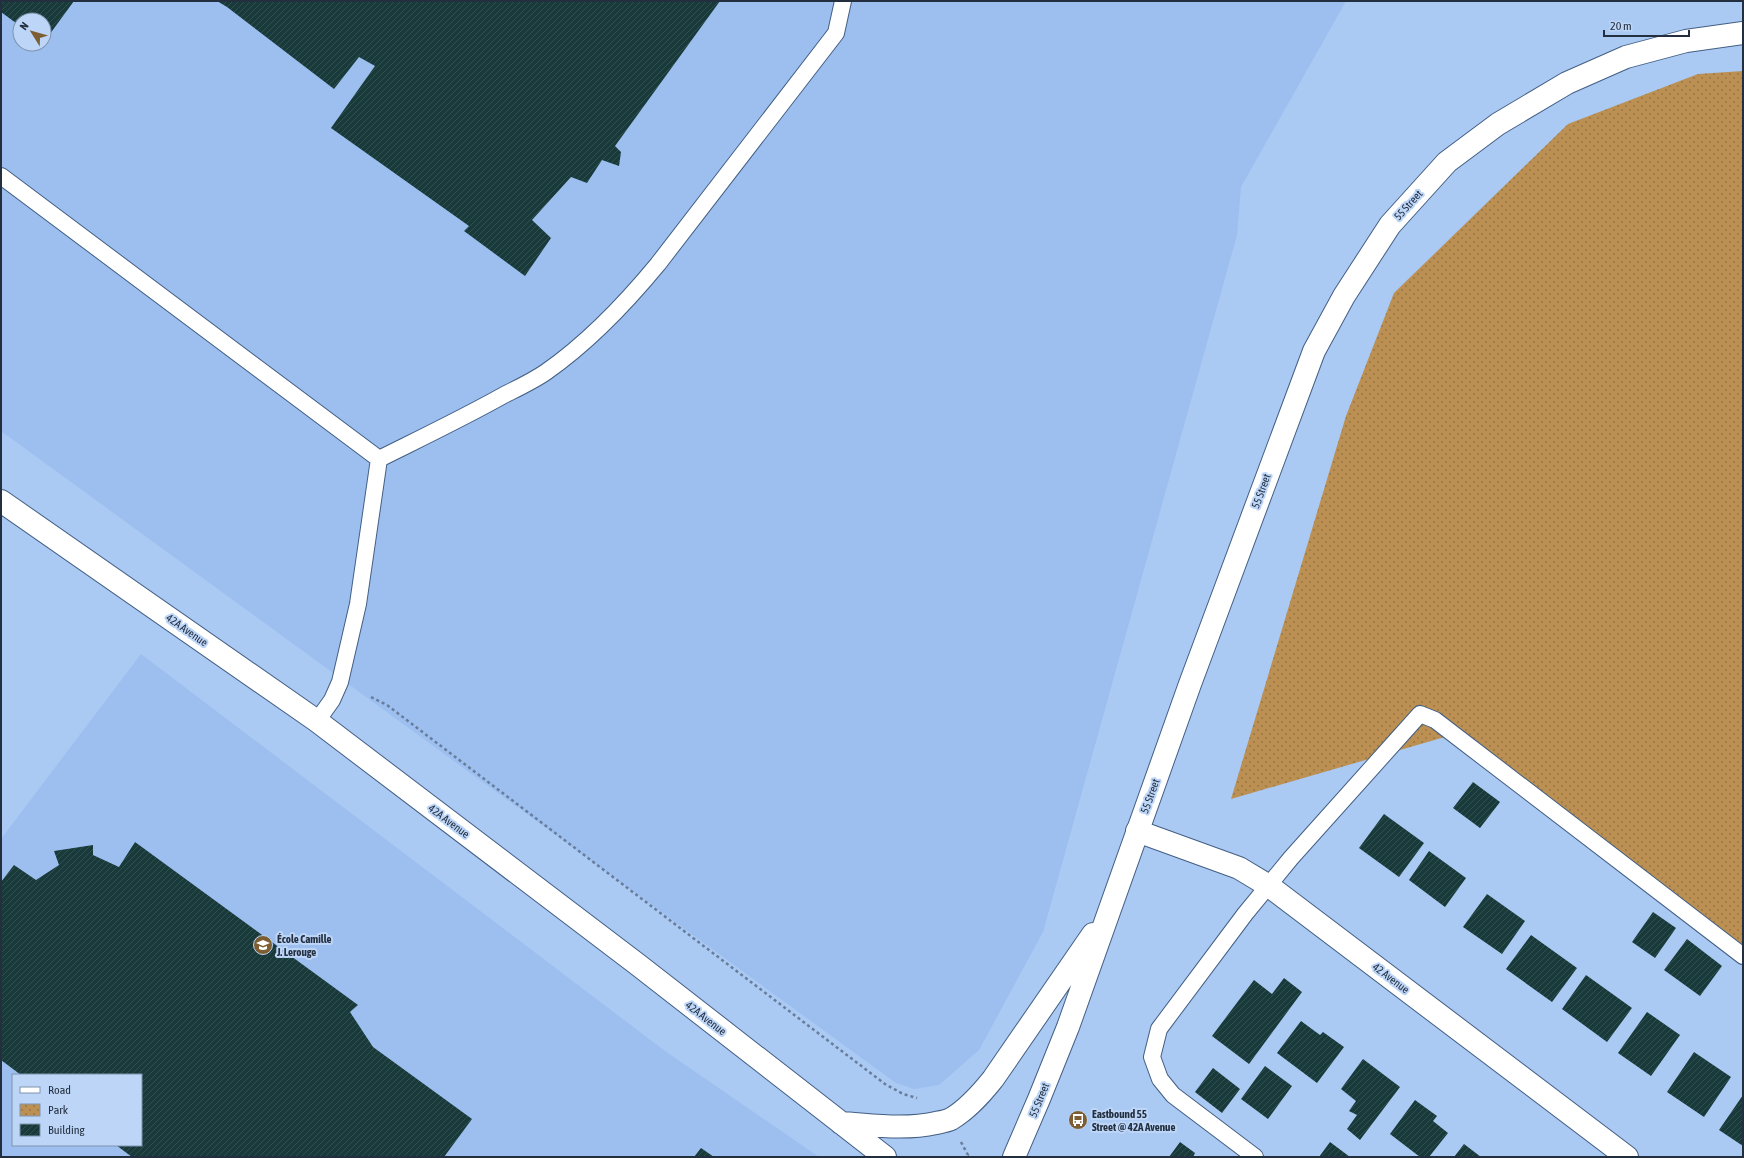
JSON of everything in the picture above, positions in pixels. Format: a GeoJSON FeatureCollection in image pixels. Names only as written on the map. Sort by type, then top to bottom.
{"type":"FeatureCollection","features":[{"type":"Feature","properties":{"kind":"street","name":"55 Street"},"geometry":{"type":"LineString","coordinates":[[1014,1157],[1068,1027],[1187,691],[1314,351],[1344,296],[1390,225],[1447,162],[1498,124],[1567,83],[1626,57],[1686,41],[1743,34]]}},
{"type":"Feature","properties":{"kind":"street","name":"42A Avenue"},"geometry":{"type":"LineString","coordinates":[[1,501],[317,721],[637,964],[885,1157]]}},
{"type":"Feature","properties":{"kind":"street","name":"42 Avenue"},"geometry":{"type":"LineString","coordinates":[[1138,831],[1239,868],[1269,886],[1627,1157]]}},
{"type":"Feature","properties":{"kind":"street"},"geometry":{"type":"LineString","coordinates":[[841,1123],[903,1127],[924,1126],[950,1120],[963,1110],[977,1098],[993,1079],[1110,908]]}},
{"type":"Feature","properties":{"kind":"lane"},"geometry":{"type":"LineString","coordinates":[[379,459],[474,412],[545,373],[572,353],[634,294],[836,33],[843,1]]}},
{"type":"Feature","properties":{"kind":"lane"},"geometry":{"type":"LineString","coordinates":[[1,176],[379,459]]}},
{"type":"Feature","properties":{"kind":"lane"},"geometry":{"type":"LineString","coordinates":[[317,721],[332,700],[340,682],[358,604],[379,459]]}},
{"type":"Feature","properties":{"kind":"lane"},"geometry":{"type":"LineString","coordinates":[[1255,1157],[1173,1095],[1160,1079],[1152,1057],[1159,1029],[1245,914],[1291,858],[1420,714],[1435,720],[1743,956]]}},
{"type":"Feature","properties":{"kind":"path"},"geometry":{"type":"LineString","coordinates":[[370,697],[379,700],[393,710],[885,1084],[903,1094],[921,1098]]}},
{"type":"Feature","properties":{"kind":"path"},"geometry":{"type":"LineString","coordinates":[[959,1138],[968,1155],[966,1157]]}},
{"type":"Feature","properties":{"kind":"shaded area"},"geometry":{"type":"Polygon","coordinates":[[[1,1],[1346,1],[1241,187],[1237,235],[1043,932],[979,1050],[939,1085],[914,1089],[896,1083],[1,431],[1,1]]]}},
{"type":"Feature","properties":{"kind":"shaded area","name":"École Camille J. Lerouge"},"geometry":{"type":"Polygon","coordinates":[[[141,654],[665,1051],[819,1157],[1,1157],[1,839],[141,654]]]}},
{"type":"Feature","properties":{"kind":"green space"},"geometry":{"type":"Polygon","coordinates":[[[1743,71],[1743,949],[1462,732],[1231,799],[1346,416],[1394,293],[1568,124],[1698,74],[1743,71]]]}},
{"type":"Feature","properties":{"kind":"building"},"geometry":{"type":"Polygon","coordinates":[[[1,1],[74,1],[52,31],[52,12],[12,12],[12,20],[1,12],[1,1]]]}},
{"type":"Feature","properties":{"kind":"building"},"geometry":{"type":"Polygon","coordinates":[[[217,1],[720,1],[615,146],[621,152],[619,166],[602,160],[587,183],[571,177],[532,220],[551,238],[525,276],[464,231],[469,226],[331,128],[375,66],[359,57],[334,89],[227,7],[217,1]]]}},
{"type":"Feature","properties":{"kind":"building"},"geometry":{"type":"Polygon","coordinates":[[[1473,782],[1500,802],[1480,828],[1453,808],[1473,782]]]}},
{"type":"Feature","properties":{"kind":"building"},"geometry":{"type":"Polygon","coordinates":[[[1384,814],[1424,843],[1399,877],[1359,848],[1384,814]]]}},
{"type":"Feature","properties":{"kind":"building"},"geometry":{"type":"Polygon","coordinates":[[[135,842],[358,1005],[350,1012],[373,1047],[472,1119],[444,1157],[132,1157],[117,1146],[142,1146],[142,1074],[20,1074],[1,1060],[1,882],[14,865],[36,880],[59,865],[54,851],[93,845],[93,855],[119,867],[135,842]]]}},
{"type":"Feature","properties":{"kind":"building"},"geometry":{"type":"Polygon","coordinates":[[[1429,851],[1466,878],[1445,907],[1409,880],[1429,851]]]}},
{"type":"Feature","properties":{"kind":"building"},"geometry":{"type":"Polygon","coordinates":[[[1487,894],[1525,921],[1502,954],[1463,927],[1487,894]]]}},
{"type":"Feature","properties":{"kind":"building"},"geometry":{"type":"Polygon","coordinates":[[[1653,912],[1676,928],[1655,958],[1632,942],[1653,912]]]}},
{"type":"Feature","properties":{"kind":"building"},"geometry":{"type":"Polygon","coordinates":[[[1531,935],[1577,968],[1552,1002],[1506,969],[1531,935]]]}},
{"type":"Feature","properties":{"kind":"building"},"geometry":{"type":"Polygon","coordinates":[[[1687,939],[1722,966],[1700,996],[1664,970],[1687,939]]]}},
{"type":"Feature","properties":{"kind":"building"},"geometry":{"type":"Polygon","coordinates":[[[1586,975],[1632,1008],[1607,1042],[1562,1009],[1586,975]]]}},
{"type":"Feature","properties":{"kind":"building"},"geometry":{"type":"Polygon","coordinates":[[[1284,978],[1302,992],[1249,1064],[1212,1036],[1254,980],[1272,994],[1284,978]]]}},
{"type":"Feature","properties":{"kind":"building"},"geometry":{"type":"Polygon","coordinates":[[[1647,1012],[1680,1035],[1651,1076],[1618,1053],[1647,1012]]]}},
{"type":"Feature","properties":{"kind":"building"},"geometry":{"type":"Polygon","coordinates":[[[1301,1021],[1320,1035],[1323,1032],[1344,1047],[1317,1083],[1277,1053],[1301,1021]]]}},
{"type":"Feature","properties":{"kind":"building"},"geometry":{"type":"Polygon","coordinates":[[[1694,1052],[1731,1077],[1704,1117],[1667,1092],[1694,1052]]]}},
{"type":"Feature","properties":{"kind":"building"},"geometry":{"type":"Polygon","coordinates":[[[1363,1059],[1400,1087],[1360,1140],[1347,1129],[1357,1115],[1349,1111],[1356,1101],[1341,1089],[1363,1059]]]}},
{"type":"Feature","properties":{"kind":"building"},"geometry":{"type":"Polygon","coordinates":[[[1265,1066],[1292,1086],[1268,1119],[1241,1099],[1265,1066]]]}},
{"type":"Feature","properties":{"kind":"building"},"geometry":{"type":"Polygon","coordinates":[[[1213,1068],[1240,1089],[1222,1113],[1195,1092],[1213,1068]]]}},
{"type":"Feature","properties":{"kind":"building"},"geometry":{"type":"Polygon","coordinates":[[[1743,1095],[1743,1146],[1719,1130],[1743,1095]]]}},
{"type":"Feature","properties":{"kind":"building"},"geometry":{"type":"Polygon","coordinates":[[[1415,1100],[1437,1116],[1433,1121],[1448,1133],[1429,1157],[1420,1157],[1390,1134],[1415,1100]]]}},
{"type":"Feature","properties":{"kind":"building"},"geometry":{"type":"Polygon","coordinates":[[[1180,1142],[1195,1153],[1193,1157],[1169,1157],[1180,1142]]]}},
{"type":"Feature","properties":{"kind":"building"},"geometry":{"type":"Polygon","coordinates":[[[1330,1142],[1350,1157],[1319,1157],[1330,1142]]]}},
{"type":"Feature","properties":{"kind":"building"},"geometry":{"type":"Polygon","coordinates":[[[1464,1144],[1481,1157],[1454,1157],[1464,1144]]]}},
{"type":"Feature","properties":{"kind":"building"},"geometry":{"type":"Polygon","coordinates":[[[701,1148],[714,1157],[694,1157],[701,1148]]]}},
{"type":"Feature","properties":{"kind":"place","name":"École Camille J. Lerouge"},"geometry":{"type":"Point","coordinates":[263,945]}},
{"type":"Feature","properties":{"kind":"place","name":"Eastbound 55 Street @ 42A Avenue"},"geometry":{"type":"Point","coordinates":[1078,1120]}}]}
